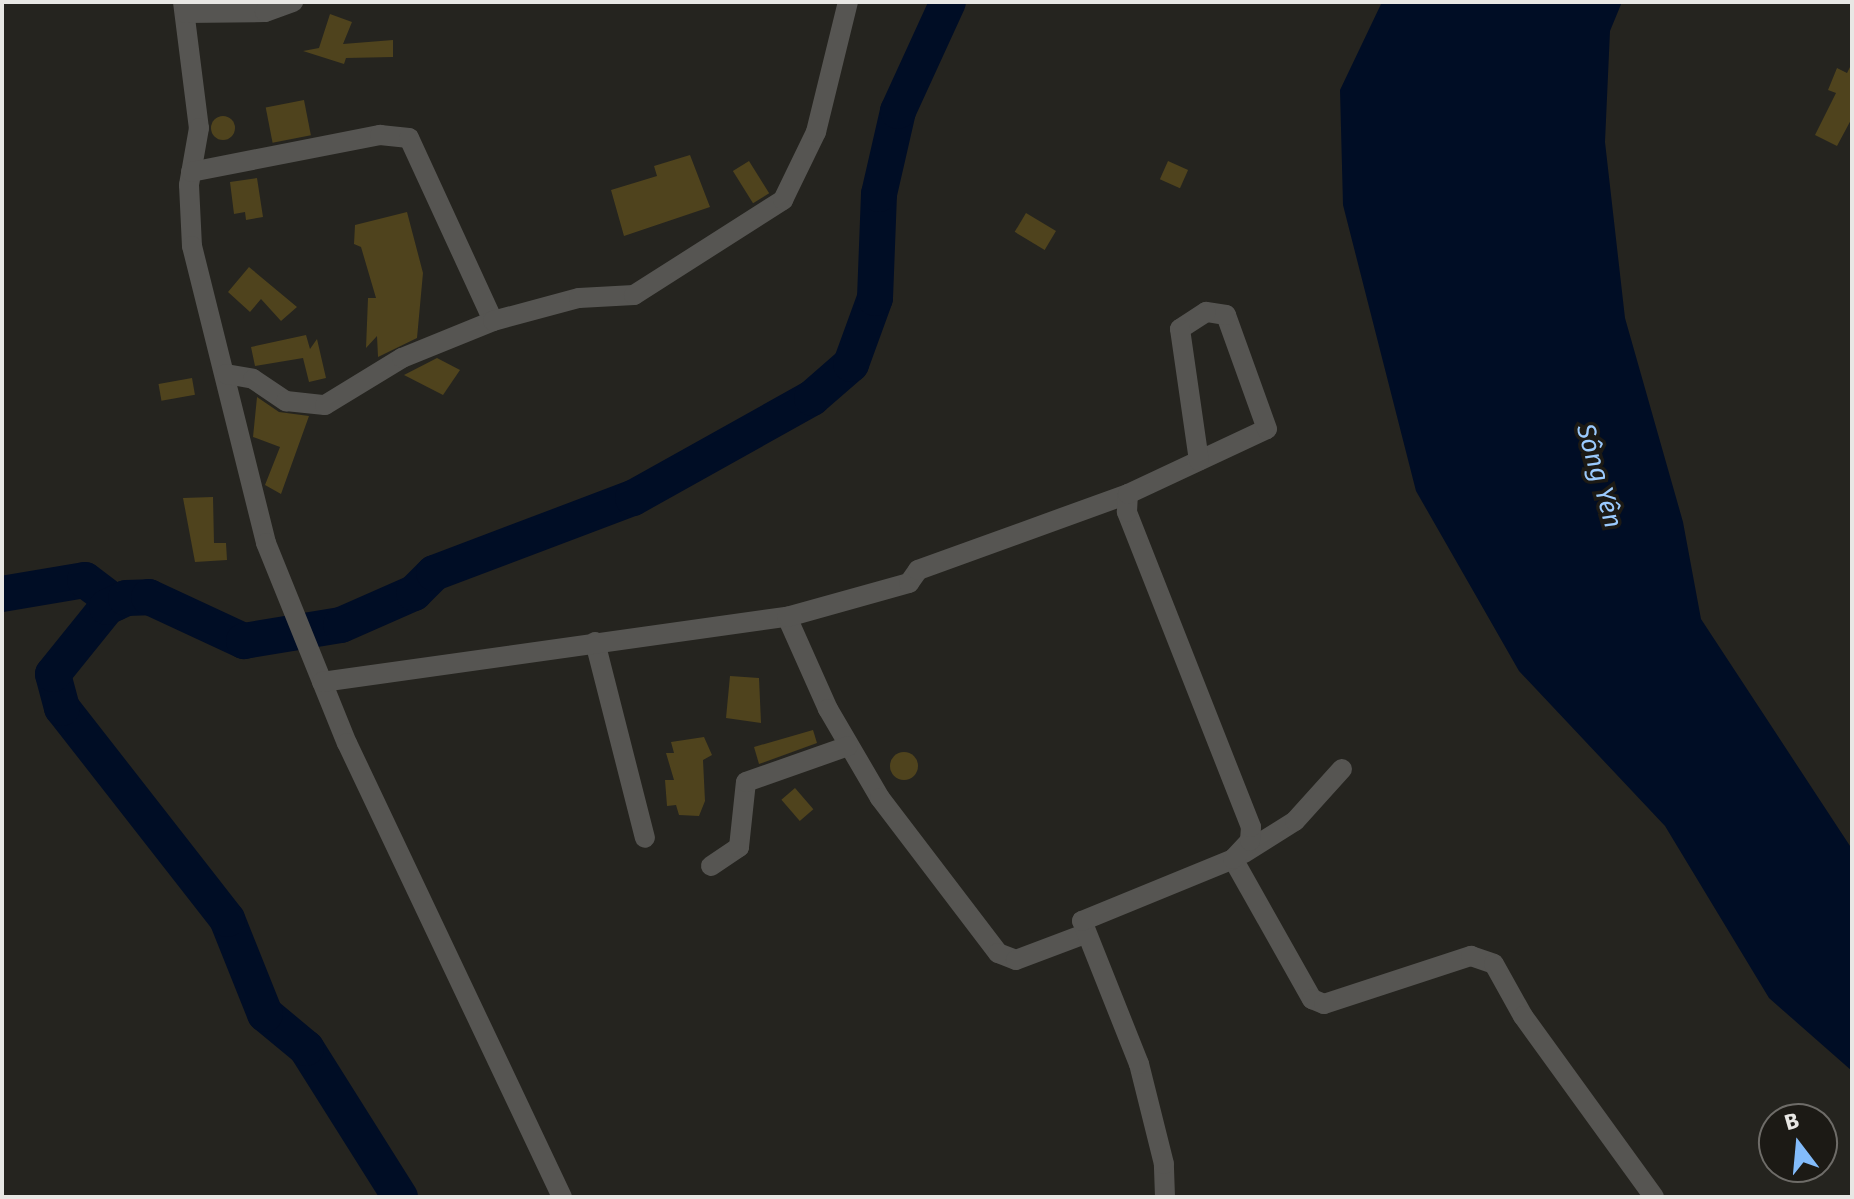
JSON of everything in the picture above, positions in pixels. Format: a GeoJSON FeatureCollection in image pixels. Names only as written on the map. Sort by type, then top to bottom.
{"type":"FeatureCollection","features":[{"type":"Feature","properties":{"kind":"street"},"geometry":{"type":"LineString","coordinates":[[293,2],[265,12],[184,8],[199,128],[191,172],[192,246],[266,543],[318,672],[562,1197]]}},
{"type":"Feature","properties":{"kind":"street"},"geometry":{"type":"LineString","coordinates":[[226,374],[253,379],[286,401],[325,405],[402,358],[493,321],[579,298],[634,295],[783,200],[816,132],[848,2]]}},
{"type":"Feature","properties":{"kind":"street"},"geometry":{"type":"LineString","coordinates":[[191,172],[380,135],[409,138],[493,321]]}},
{"type":"Feature","properties":{"kind":"street"},"geometry":{"type":"LineString","coordinates":[[318,672],[595,642],[787,617],[909,583],[918,570],[1128,494],[1199,461],[1267,429],[1226,315],[1206,312],[1180,329],[1199,461]]}},
{"type":"Feature","properties":{"kind":"street"},"geometry":{"type":"LineString","coordinates":[[1128,494],[1127,512],[1251,827],[1239,856],[1312,999],[1324,1004],[1471,956],[1494,964],[1523,1016],[1654,1197]]}},
{"type":"Feature","properties":{"kind":"street"},"geometry":{"type":"LineString","coordinates":[[787,617],[848,746],[952,899],[998,953],[1016,960],[1082,935]]}},
{"type":"Feature","properties":{"kind":"street"},"geometry":{"type":"LineString","coordinates":[[595,642],[645,838]]}},
{"type":"Feature","properties":{"kind":"street"},"geometry":{"type":"LineString","coordinates":[[711,866],[739,847],[746,782],[848,746]]}},
{"type":"Feature","properties":{"kind":"street"},"geometry":{"type":"LineString","coordinates":[[1165,1197],[1164,1164],[1132,1040],[1082,935],[1082,921],[1239,856],[1295,821],[1342,769]]}},
{"type":"Feature","properties":{"kind":"water","name":"Sông Yên"},"geometry":{"type":"Polygon","coordinates":[[[1382,2],[1622,2],[1610,31],[1605,142],[1625,318],[1683,522],[1701,619],[1852,849],[1852,1071],[1769,998],[1665,826],[1519,671],[1416,491],[1343,205],[1340,90],[1382,2]]]}},
{"type":"Feature","properties":{"kind":"building"},"geometry":{"type":"Polygon","coordinates":[[[330,14],[352,22],[343,44],[393,40],[393,57],[346,58],[344,64],[303,51],[319,48],[330,14]]]}},
{"type":"Feature","properties":{"kind":"building"},"geometry":{"type":"Polygon","coordinates":[[[1852,63],[1852,118],[1837,146],[1815,135],[1836,93],[1828,90],[1837,68],[1847,73],[1852,63]]]}},
{"type":"Feature","properties":{"kind":"building"},"geometry":{"type":"Polygon","coordinates":[[[304,100],[311,135],[273,143],[266,107],[304,100]]]}},
{"type":"Feature","properties":{"kind":"building"},"geometry":{"type":"Polygon","coordinates":[[[223,116],[234,123],[235,128],[228,139],[223,140],[212,133],[211,128],[218,117],[223,116]]]}},
{"type":"Feature","properties":{"kind":"building"},"geometry":{"type":"Polygon","coordinates":[[[690,155],[710,207],[624,236],[611,190],[657,176],[654,166],[690,155]]]}},
{"type":"Feature","properties":{"kind":"building"},"geometry":{"type":"Polygon","coordinates":[[[749,161],[769,193],[753,203],[733,171],[749,161]]]}},
{"type":"Feature","properties":{"kind":"building"},"geometry":{"type":"Polygon","coordinates":[[[1168,161],[1188,170],[1180,188],[1160,179],[1168,161]]]}},
{"type":"Feature","properties":{"kind":"building"},"geometry":{"type":"Polygon","coordinates":[[[257,178],[263,217],[246,220],[245,212],[234,214],[230,182],[257,178]]]}},
{"type":"Feature","properties":{"kind":"building"},"geometry":{"type":"Polygon","coordinates":[[[407,212],[423,273],[417,338],[378,357],[377,336],[366,348],[368,298],[376,298],[361,247],[354,244],[355,225],[407,212]]]}},
{"type":"Feature","properties":{"kind":"building"},"geometry":{"type":"Polygon","coordinates":[[[1026,213],[1056,231],[1045,250],[1015,232],[1026,213]]]}},
{"type":"Feature","properties":{"kind":"building"},"geometry":{"type":"Polygon","coordinates":[[[249,267],[297,307],[281,321],[261,299],[250,312],[228,292],[249,267]]]}},
{"type":"Feature","properties":{"kind":"building"},"geometry":{"type":"Polygon","coordinates":[[[306,335],[310,349],[317,339],[326,378],[309,382],[303,358],[255,366],[251,347],[306,335]]]}},
{"type":"Feature","properties":{"kind":"building"},"geometry":{"type":"Polygon","coordinates":[[[437,358],[460,370],[443,395],[404,375],[437,358]]]}},
{"type":"Feature","properties":{"kind":"building"},"geometry":{"type":"Polygon","coordinates":[[[192,378],[195,395],[161,401],[159,384],[192,378]]]}},
{"type":"Feature","properties":{"kind":"building"},"geometry":{"type":"Polygon","coordinates":[[[257,397],[279,412],[309,416],[281,494],[265,485],[280,447],[253,437],[257,397]]]}},
{"type":"Feature","properties":{"kind":"building"},"geometry":{"type":"Polygon","coordinates":[[[213,497],[214,543],[226,543],[227,560],[195,562],[183,498],[213,497]]]}},
{"type":"Feature","properties":{"kind":"building"},"geometry":{"type":"Polygon","coordinates":[[[730,676],[759,678],[761,723],[726,718],[730,676]]]}},
{"type":"Feature","properties":{"kind":"building"},"geometry":{"type":"Polygon","coordinates":[[[813,730],[817,743],[759,764],[754,747],[813,730]]]}},
{"type":"Feature","properties":{"kind":"building"},"geometry":{"type":"Polygon","coordinates":[[[704,737],[712,755],[703,760],[705,801],[699,816],[679,815],[676,805],[667,806],[665,780],[674,780],[666,753],[674,753],[671,742],[704,737]]]}},
{"type":"Feature","properties":{"kind":"building"},"geometry":{"type":"Polygon","coordinates":[[[904,752],[914,756],[918,766],[914,776],[904,780],[894,776],[890,766],[894,756],[904,752]]]}},
{"type":"Feature","properties":{"kind":"building"},"geometry":{"type":"Polygon","coordinates":[[[795,788],[813,809],[800,821],[781,800],[795,788]]]}},
{"type":"Feature","properties":{"kind":"waterway"},"geometry":{"type":"LineString","coordinates":[[400,1197],[306,1048],[265,1014],[227,919],[62,708],[53,674],[107,607],[126,598],[149,597],[244,641],[341,625],[414,593],[434,573],[633,498],[812,398],[851,364],[875,298],[879,194],[898,111],[948,2]]}},
{"type":"Feature","properties":{"kind":"waterway"},"geometry":{"type":"LineString","coordinates":[[2,594],[85,580],[115,603]]}}]}
